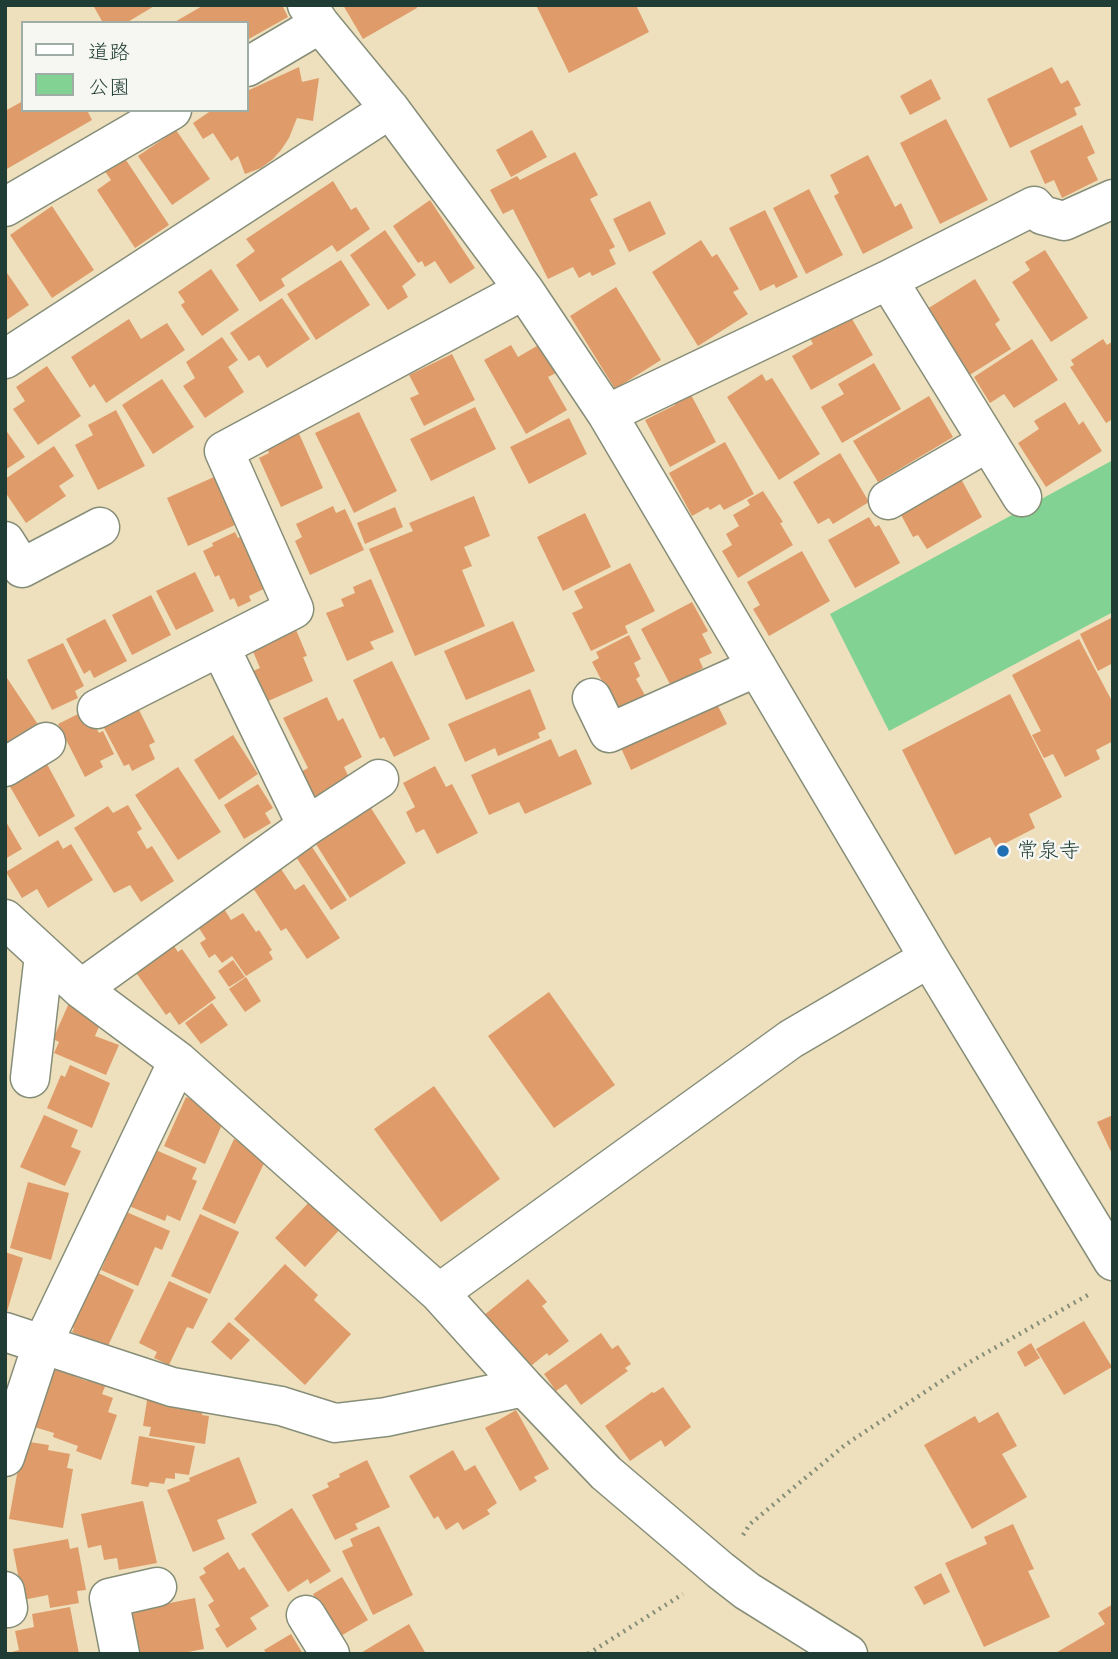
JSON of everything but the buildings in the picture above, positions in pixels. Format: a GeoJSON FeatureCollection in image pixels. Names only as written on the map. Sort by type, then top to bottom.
{"type":"FeatureCollection","features":[{"type":"Feature","properties":{"kind":"street"},"geometry":{"type":"LineString","coordinates":[[248,65],[313,15],[390,108],[524,290],[607,414],[929,958],[1113,1261]]}},
{"type":"Feature","properties":{"kind":"street"},"geometry":{"type":"LineString","coordinates":[[5,359],[390,108]]}},
{"type":"Feature","properties":{"kind":"street"},"geometry":{"type":"LineString","coordinates":[[5,207],[169,112]]}},
{"type":"Feature","properties":{"kind":"street"},"geometry":{"type":"LineString","coordinates":[[607,414],[888,280],[1034,206],[1042,215],[1064,220],[1113,199]]}},
{"type":"Feature","properties":{"kind":"street"},"geometry":{"type":"LineString","coordinates":[[888,280],[1022,497]]}},
{"type":"Feature","properties":{"kind":"street"},"geometry":{"type":"LineString","coordinates":[[97,709],[294,609],[223,451],[524,290]]}},
{"type":"Feature","properties":{"kind":"street"},"geometry":{"type":"LineString","coordinates":[[888,500],[988,442]]}},
{"type":"Feature","properties":{"kind":"street"},"geometry":{"type":"LineString","coordinates":[[5,541],[22,568],[100,527]]}},
{"type":"Feature","properties":{"kind":"street"},"geometry":{"type":"LineString","coordinates":[[220,647],[307,826]]}},
{"type":"Feature","properties":{"kind":"street"},"geometry":{"type":"LineString","coordinates":[[592,698],[609,733],[757,667]]}},
{"type":"Feature","properties":{"kind":"street"},"geometry":{"type":"LineString","coordinates":[[5,767],[46,742]]}},
{"type":"Feature","properties":{"kind":"street"},"geometry":{"type":"LineString","coordinates":[[81,989],[307,826],[379,779]]}},
{"type":"Feature","properties":{"kind":"street"},"geometry":{"type":"LineString","coordinates":[[5,919],[81,989],[178,1061],[439,1293],[606,1473],[747,1591],[848,1654]]}},
{"type":"Feature","properties":{"kind":"street"},"geometry":{"type":"LineString","coordinates":[[30,1078],[44,955]]}},
{"type":"Feature","properties":{"kind":"street"},"geometry":{"type":"LineString","coordinates":[[439,1293],[791,1039],[929,958]]}},
{"type":"Feature","properties":{"kind":"street"},"geometry":{"type":"LineString","coordinates":[[5,1457],[41,1345],[178,1061]]}},
{"type":"Feature","properties":{"kind":"street"},"geometry":{"type":"LineString","coordinates":[[5,1332],[172,1387],[281,1406],[335,1423],[386,1417],[524,1387]]}},
{"type":"Feature","properties":{"kind":"street"},"geometry":{"type":"LineString","coordinates":[[120,1654],[109,1598],[157,1587]]}},
{"type":"Feature","properties":{"kind":"street"},"geometry":{"type":"LineString","coordinates":[[5,1591],[8,1608],[5,1608]]}},
{"type":"Feature","properties":{"kind":"street"},"geometry":{"type":"LineString","coordinates":[[306,1615],[330,1654]]}},
{"type":"Feature","properties":{"kind":"path"},"geometry":{"type":"LineString","coordinates":[[588,1654],[720,1570],[750,1524],[845,1445],[971,1362],[1089,1294]]}},
{"type":"Feature","properties":{"kind":"green space"},"geometry":{"type":"Polygon","coordinates":[[[1113,460],[1113,612],[889,731],[830,614],[1113,460]]]}},
{"type":"Feature","properties":{"kind":"place","name":"常泉寺"},"geometry":{"type":"Point","coordinates":[1003,851]}}]}
